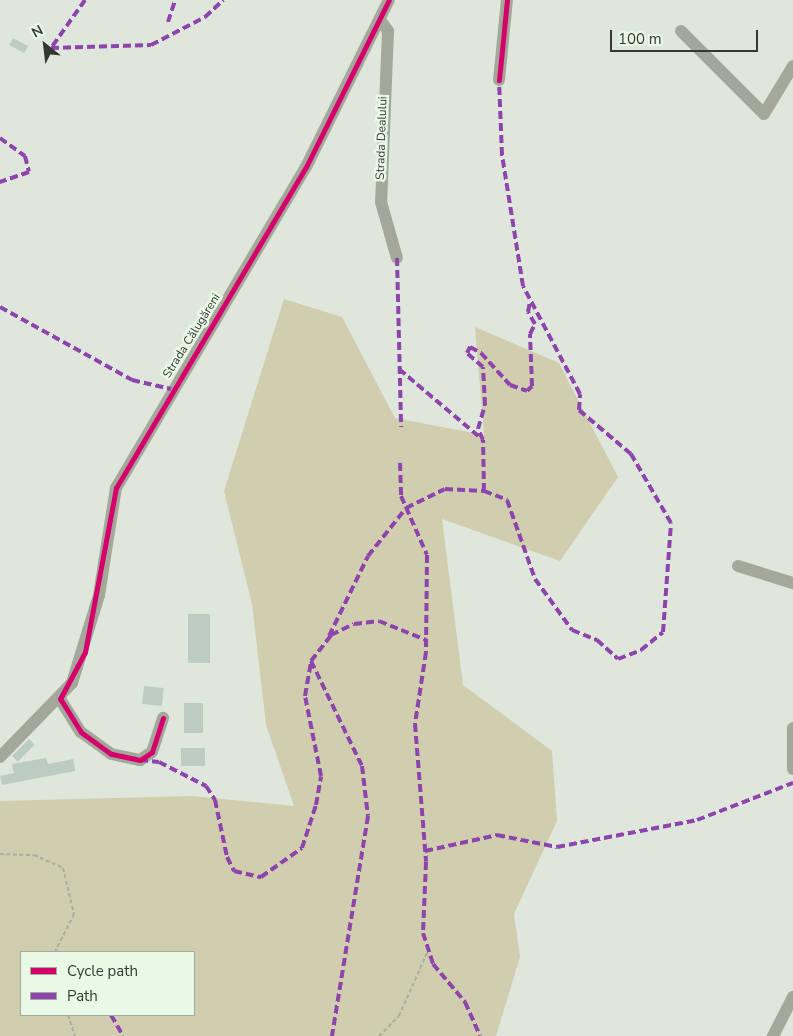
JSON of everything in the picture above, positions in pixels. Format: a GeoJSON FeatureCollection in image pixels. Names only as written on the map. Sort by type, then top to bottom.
{"type":"FeatureCollection","features":[{"type":"Feature","properties":{"kind":"street","name":"Strada Călugăreni"},"geometry":{"type":"LineString","coordinates":[[0,757],[60,699],[85,652],[116,488],[306,167],[389,0]]}},
{"type":"Feature","properties":{"kind":"street"},"geometry":{"type":"LineString","coordinates":[[500,80],[506,0]]}},
{"type":"Feature","properties":{"kind":"street","name":"Strada Dealului"},"geometry":{"type":"LineString","coordinates":[[380,20],[388,31],[381,202],[397,258]]}},
{"type":"Feature","properties":{"kind":"street"},"geometry":{"type":"LineString","coordinates":[[681,30],[764,114],[793,66]]}},
{"type":"Feature","properties":{"kind":"street"},"geometry":{"type":"LineString","coordinates":[[738,566],[793,583]]}},
{"type":"Feature","properties":{"kind":"street"},"geometry":{"type":"LineString","coordinates":[[60,699],[82,732],[111,754],[140,760],[152,752],[163,718]]}},
{"type":"Feature","properties":{"kind":"street"},"geometry":{"type":"LineString","coordinates":[[793,728],[793,769]]}},
{"type":"Feature","properties":{"kind":"street"},"geometry":{"type":"LineString","coordinates":[[774,1036],[793,997]]}},
{"type":"Feature","properties":{"kind":"path"},"geometry":{"type":"LineString","coordinates":[[0,854],[34,855],[63,868],[74,914],[56,951]]}},
{"type":"Feature","properties":{"kind":"path"},"geometry":{"type":"LineString","coordinates":[[380,1036],[399,1016],[427,953]]}},
{"type":"Feature","properties":{"kind":"path"},"geometry":{"type":"LineString","coordinates":[[68,1016],[75,1036]]}},
{"type":"Feature","properties":{"kind":"shaded area"},"geometry":{"type":"Polygon","coordinates":[[[284,299],[342,317],[395,418],[484,435],[475,327],[559,363],[618,477],[560,561],[442,519],[463,685],[552,751],[557,821],[514,914],[520,957],[496,1036],[0,1036],[0,801],[192,796],[294,806],[266,725],[252,604],[224,491],[284,299]]]}},
{"type":"Feature","properties":{"kind":"building"},"geometry":{"type":"Polygon","coordinates":[[[13,38],[28,46],[24,53],[9,45],[13,38]]]}},
{"type":"Feature","properties":{"kind":"building"},"geometry":{"type":"Polygon","coordinates":[[[188,614],[210,614],[210,663],[188,663],[188,614]]]}},
{"type":"Feature","properties":{"kind":"building"},"geometry":{"type":"Polygon","coordinates":[[[144,686],[164,688],[162,706],[142,704],[144,686]]]}},
{"type":"Feature","properties":{"kind":"building"},"geometry":{"type":"Polygon","coordinates":[[[184,703],[203,703],[203,733],[184,733],[184,703]]]}},
{"type":"Feature","properties":{"kind":"building"},"geometry":{"type":"Polygon","coordinates":[[[29,739],[35,745],[18,762],[12,756],[29,739]]]}},
{"type":"Feature","properties":{"kind":"building"},"geometry":{"type":"Polygon","coordinates":[[[181,748],[205,748],[205,766],[181,766],[181,748]]]}},
{"type":"Feature","properties":{"kind":"building"},"geometry":{"type":"Polygon","coordinates":[[[46,758],[48,764],[73,759],[75,771],[2,785],[0,776],[14,773],[12,764],[46,758]]]}},
{"type":"Feature","properties":{"kind":"marked path"},"geometry":{"type":"LineString","coordinates":[[85,0],[51,48],[151,45],[205,17],[223,0]]}},
{"type":"Feature","properties":{"kind":"marked path"},"geometry":{"type":"LineString","coordinates":[[168,22],[175,0]]}},
{"type":"Feature","properties":{"kind":"marked path"},"geometry":{"type":"LineString","coordinates":[[484,491],[507,500],[535,579],[572,630],[597,640],[618,659],[641,650],[663,632],[671,523],[631,454],[579,410],[580,394],[523,286],[502,155],[499,80]]}},
{"type":"Feature","properties":{"kind":"marked path"},"geometry":{"type":"LineString","coordinates":[[0,138],[25,156],[29,172],[0,182]]}},
{"type":"Feature","properties":{"kind":"marked path"},"geometry":{"type":"LineString","coordinates":[[397,258],[401,427]]}},
{"type":"Feature","properties":{"kind":"marked path"},"geometry":{"type":"LineString","coordinates":[[329,636],[368,556],[406,508],[445,489],[484,491],[483,440],[478,429],[485,405],[483,367],[467,353],[470,347],[481,353],[510,385],[527,391],[532,386],[530,334],[535,324],[528,312],[530,302]]}},
{"type":"Feature","properties":{"kind":"marked path"},"geometry":{"type":"LineString","coordinates":[[0,307],[132,380],[171,389]]}},
{"type":"Feature","properties":{"kind":"marked path"},"geometry":{"type":"LineString","coordinates":[[399,369],[483,440]]}},
{"type":"Feature","properties":{"kind":"marked path"},"geometry":{"type":"LineString","coordinates":[[400,463],[401,496],[427,555],[426,652],[415,724],[426,862],[423,933],[433,964],[465,1002],[480,1036]]}},
{"type":"Feature","properties":{"kind":"marked path"},"geometry":{"type":"LineString","coordinates":[[140,760],[159,762],[206,786],[215,800],[227,857],[234,871],[261,877],[302,848],[316,805],[321,776],[305,696],[311,661],[331,635],[354,624],[379,621],[426,640]]}},
{"type":"Feature","properties":{"kind":"marked path"},"geometry":{"type":"LineString","coordinates":[[311,661],[362,766],[368,816],[332,1036]]}},
{"type":"Feature","properties":{"kind":"marked path"},"geometry":{"type":"LineString","coordinates":[[425,851],[497,835],[557,847],[697,820],[793,783]]}},
{"type":"Feature","properties":{"kind":"marked path"},"geometry":{"type":"LineString","coordinates":[[112,1016],[123,1036]]}},
{"type":"Feature","properties":{"kind":"cycle path"},"geometry":{"type":"LineString","coordinates":[[163,718],[152,752],[140,760],[111,754],[81,732],[60,699],[85,652],[116,488],[306,167],[389,0]]}},
{"type":"Feature","properties":{"kind":"cycle path"},"geometry":{"type":"LineString","coordinates":[[499,80],[507,0]]}}]}
